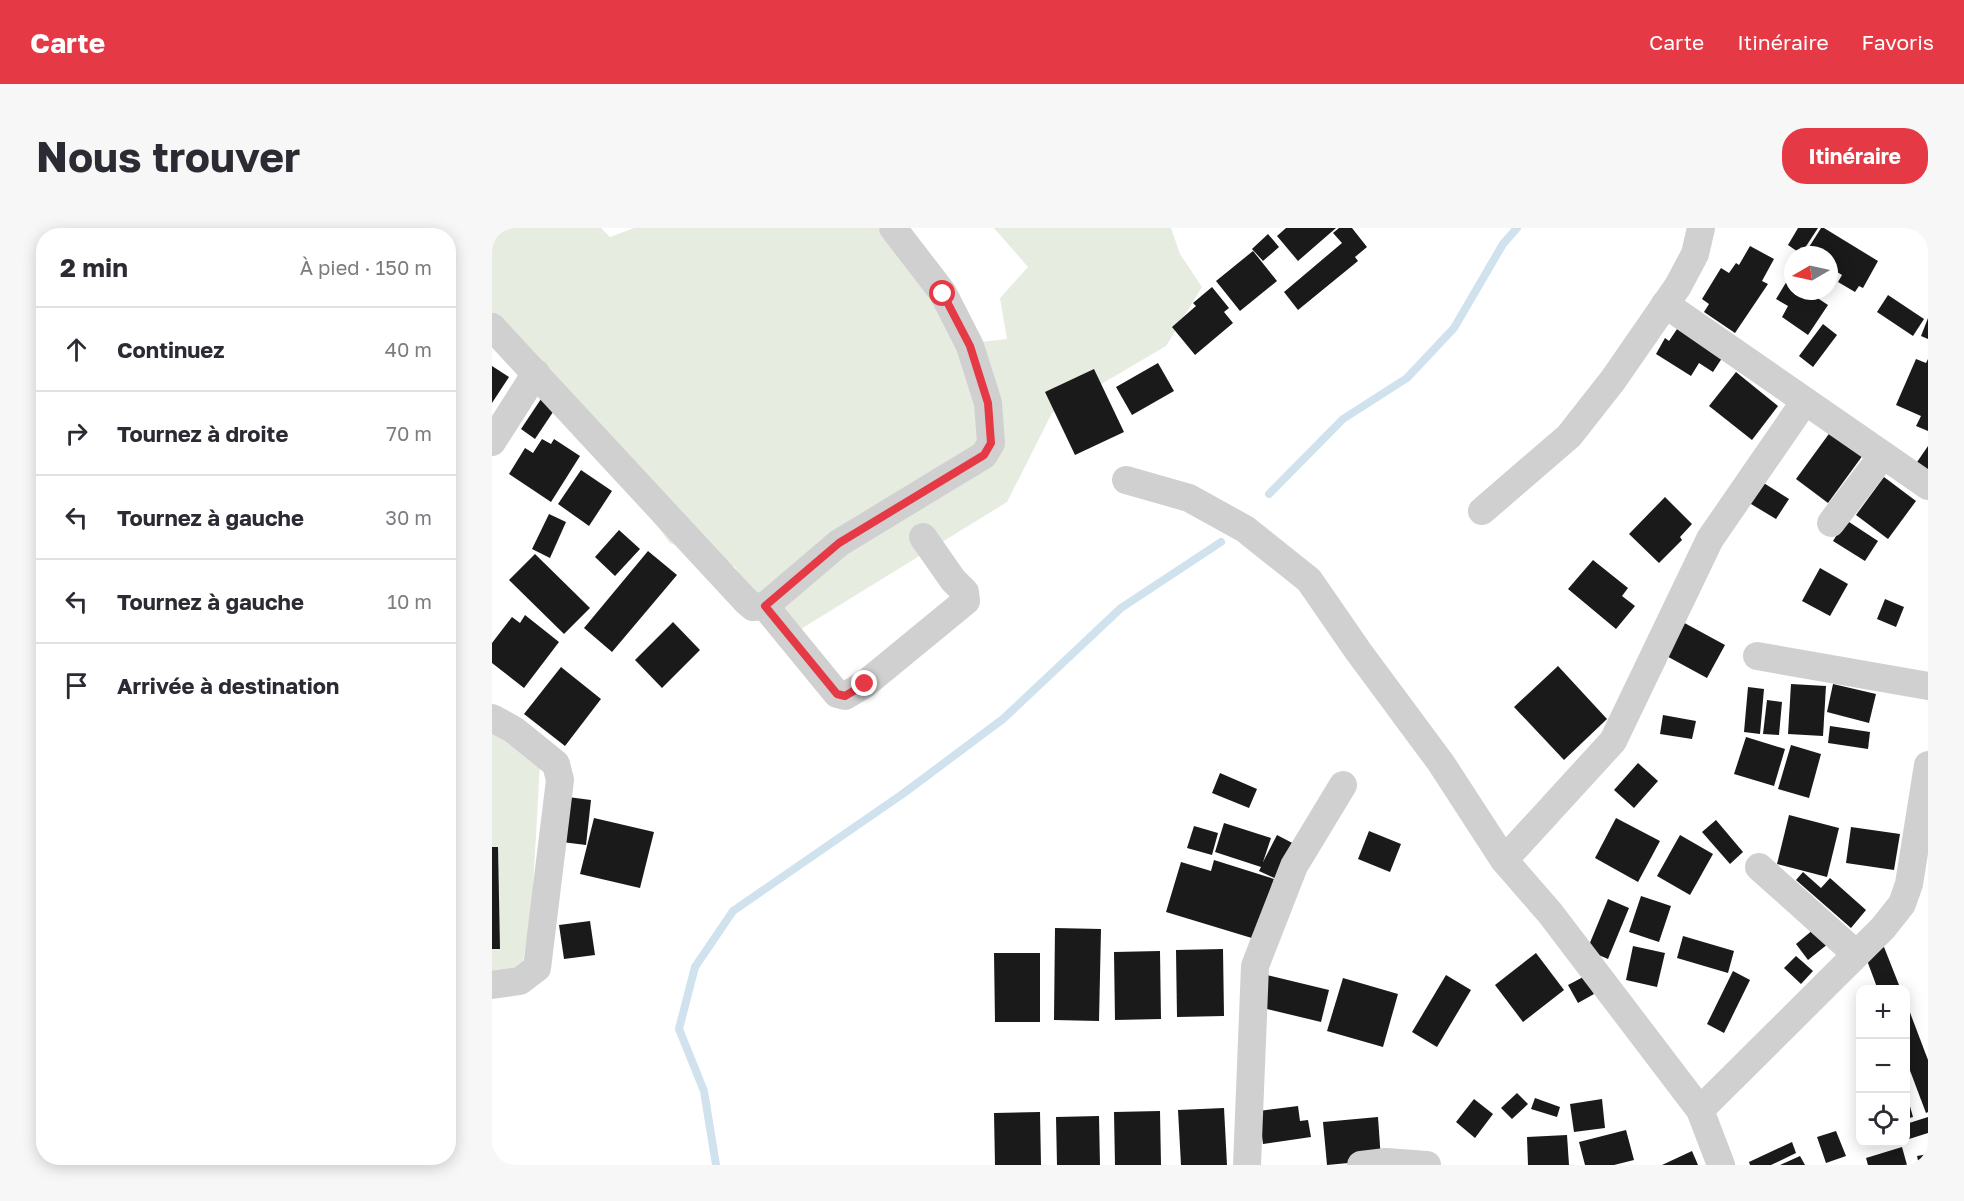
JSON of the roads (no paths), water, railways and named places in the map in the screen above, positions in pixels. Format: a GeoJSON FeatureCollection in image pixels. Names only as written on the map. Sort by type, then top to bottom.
{"type":"FeatureCollection","features":[{"type":"Feature","properties":{"kind":"street"},"geometry":{"type":"LineString","coordinates":[[492,327],[746,601],[753,607],[765,606],[839,543],[984,455],[991,443],[988,403],[970,346],[943,294],[893,228]]}},
{"type":"Feature","properties":{"kind":"street"},"geometry":{"type":"LineString","coordinates":[[1482,511],[1569,436],[1613,380],[1678,286],[1695,254],[1701,228]]}},
{"type":"Feature","properties":{"kind":"street"},"geometry":{"type":"LineString","coordinates":[[1665,304],[1928,486]]}},
{"type":"Feature","properties":{"kind":"street"},"geometry":{"type":"LineString","coordinates":[[492,442],[536,373]]}},
{"type":"Feature","properties":{"kind":"street"},"geometry":{"type":"LineString","coordinates":[[1504,860],[1613,741],[1710,539],[1805,401]]}},
{"type":"Feature","properties":{"kind":"street"},"geometry":{"type":"LineString","coordinates":[[1831,524],[1883,455]]}},
{"type":"Feature","properties":{"kind":"street"},"geometry":{"type":"LineString","coordinates":[[1126,480],[1189,498],[1245,529],[1309,580],[1441,763],[1504,860],[1550,913],[1700,1110],[1721,1165]]}},
{"type":"Feature","properties":{"kind":"street"},"geometry":{"type":"LineString","coordinates":[[765,606],[837,694],[845,696],[865,684],[966,601],[965,592],[953,580],[923,537]]}},
{"type":"Feature","properties":{"kind":"street"},"geometry":{"type":"LineString","coordinates":[[1757,656],[1928,686]]}},
{"type":"Feature","properties":{"kind":"street"},"geometry":{"type":"LineString","coordinates":[[492,718],[514,730],[556,764],[560,780],[537,968],[520,981],[492,985]]}},
{"type":"Feature","properties":{"kind":"street"},"geometry":{"type":"LineString","coordinates":[[1700,1110],[1855,953],[1883,928],[1902,904],[1909,884],[1928,765]]}},
{"type":"Feature","properties":{"kind":"street"},"geometry":{"type":"LineString","coordinates":[[1247,1165],[1255,966],[1294,866],[1343,785]]}},
{"type":"Feature","properties":{"kind":"street"},"geometry":{"type":"LineString","coordinates":[[1758,867],[1855,953]]}},
{"type":"Feature","properties":{"kind":"street"},"geometry":{"type":"LineString","coordinates":[[1361,1165],[1386,1162],[1427,1165]]}},
{"type":"Feature","properties":{"kind":"waterway"},"geometry":{"type":"LineString","coordinates":[[1269,494],[1343,419],[1407,378],[1454,328],[1503,244],[1517,228]]}},
{"type":"Feature","properties":{"kind":"waterway"},"geometry":{"type":"LineString","coordinates":[[716,1165],[704,1091],[679,1029],[695,967],[733,911],[904,793],[1003,719],[1121,608],[1221,542]]}}]}
